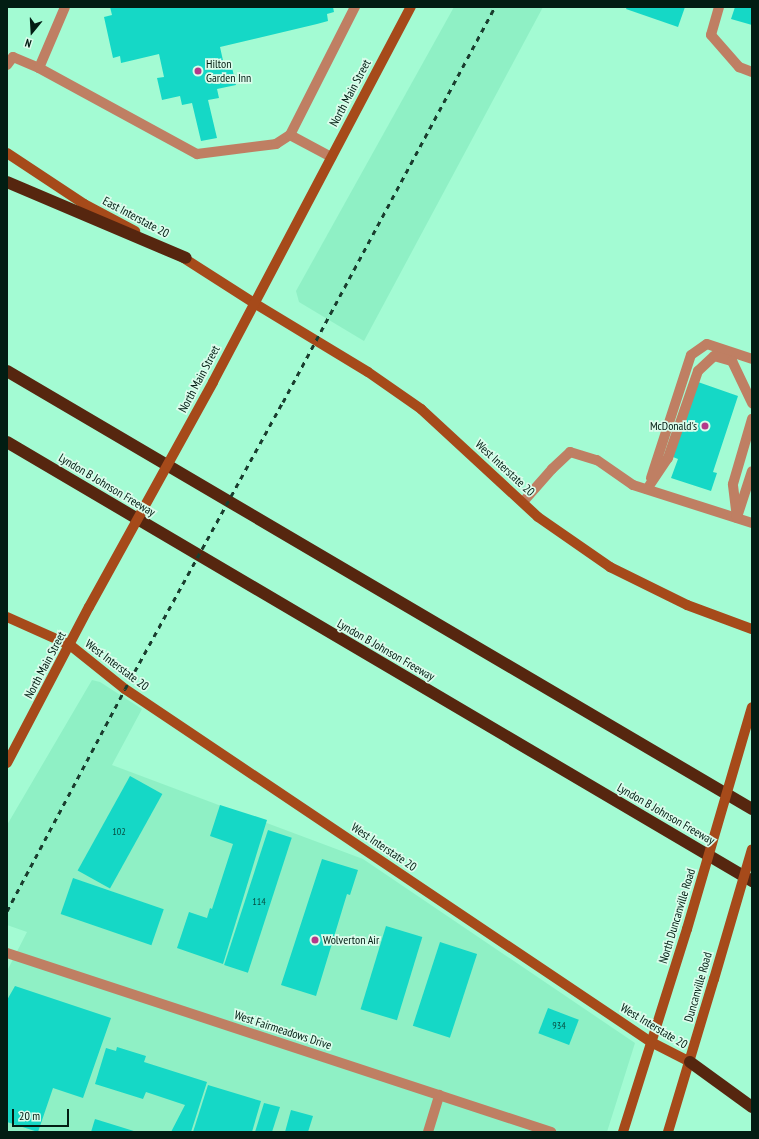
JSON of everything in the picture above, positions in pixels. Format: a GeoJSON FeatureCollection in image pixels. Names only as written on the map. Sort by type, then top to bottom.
{"type":"FeatureCollection","features":[{"type":"Feature","properties":{"kind":"highway"},"geometry":{"type":"LineString","coordinates":[[7,182],[186,258]]}},
{"type":"Feature","properties":{"kind":"highway"},"geometry":{"type":"LineString","coordinates":[[7,371],[752,809]]}},
{"type":"Feature","properties":{"kind":"highway","name":"Lyndon B Johnson Freeway"},"geometry":{"type":"LineString","coordinates":[[7,442],[752,881]]}},
{"type":"Feature","properties":{"kind":"highway"},"geometry":{"type":"LineString","coordinates":[[690,1062],[752,1107]]}},
{"type":"Feature","properties":{"kind":"main road","name":"North Main Street"},"geometry":{"type":"LineString","coordinates":[[7,763],[89,608],[212,382],[411,7]]}},
{"type":"Feature","properties":{"kind":"main road","name":"East Interstate 20"},"geometry":{"type":"LineString","coordinates":[[7,153],[84,204],[186,258],[254,303]]}},
{"type":"Feature","properties":{"kind":"main road","name":"West Interstate 20"},"geometry":{"type":"LineString","coordinates":[[254,303],[368,372],[422,409],[538,517],[610,567],[687,605],[752,628]]}},
{"type":"Feature","properties":{"kind":"main road"},"geometry":{"type":"LineString","coordinates":[[7,617],[70,645]]}},
{"type":"Feature","properties":{"kind":"main road","name":"West Interstate 20"},"geometry":{"type":"LineString","coordinates":[[70,645],[125,689],[651,1042],[690,1062]]}},
{"type":"Feature","properties":{"kind":"main road","name":"North Duncanville Road"},"geometry":{"type":"LineString","coordinates":[[623,1132],[678,961],[752,707]]}},
{"type":"Feature","properties":{"kind":"main road","name":"Duncanville Road"},"geometry":{"type":"LineString","coordinates":[[668,1132],[752,849]]}},
{"type":"Feature","properties":{"kind":"street"},"geometry":{"type":"LineString","coordinates":[[39,68],[65,7]]}},
{"type":"Feature","properties":{"kind":"street"},"geometry":{"type":"LineString","coordinates":[[9,58],[39,68],[198,154],[276,144],[290,135],[355,7]]}},
{"type":"Feature","properties":{"kind":"street"},"geometry":{"type":"LineString","coordinates":[[719,7],[711,35],[739,67],[752,72]]}},
{"type":"Feature","properties":{"kind":"street"},"geometry":{"type":"LineString","coordinates":[[290,135],[331,156]]}},
{"type":"Feature","properties":{"kind":"street"},"geometry":{"type":"LineString","coordinates":[[647,490],[691,355],[707,344],[752,359]]}},
{"type":"Feature","properties":{"kind":"street"},"geometry":{"type":"LineString","coordinates":[[647,490],[668,458],[698,371],[714,356],[732,361],[752,403]]}},
{"type":"Feature","properties":{"kind":"street"},"geometry":{"type":"LineString","coordinates":[[737,518],[733,484],[752,419]]}},
{"type":"Feature","properties":{"kind":"street"},"geometry":{"type":"LineString","coordinates":[[523,502],[552,469],[570,452],[597,460],[633,485],[752,522]]}},
{"type":"Feature","properties":{"kind":"street"},"geometry":{"type":"LineString","coordinates":[[737,518],[752,471]]}},
{"type":"Feature","properties":{"kind":"street","name":"West Fairmeadows Drive"},"geometry":{"type":"LineString","coordinates":[[7,953],[551,1132]]}},
{"type":"Feature","properties":{"kind":"street"},"geometry":{"type":"LineString","coordinates":[[428,1132],[439,1095]]}},
{"type":"Feature","properties":{"kind":"shaded area"},"geometry":{"type":"Polygon","coordinates":[[[454,7],[543,7],[364,341],[299,302],[296,291],[454,7]]]}},
{"type":"Feature","properties":{"kind":"shaded area"},"geometry":{"type":"Polygon","coordinates":[[[92,680],[100,682],[142,709],[112,765],[363,859],[635,1043],[607,1132],[7,1132],[7,971],[27,932],[7,925],[7,825],[92,680]]]}},
{"type":"Feature","properties":{"kind":"building","name":"Hilton Garden Inn"},"geometry":{"type":"Polygon","coordinates":[[[110,7],[333,7],[334,12],[327,14],[328,21],[220,47],[224,65],[231,63],[236,85],[217,89],[219,98],[208,100],[217,138],[201,141],[192,103],[182,105],[180,96],[162,100],[157,78],[164,77],[159,54],[121,63],[120,56],[113,58],[104,17],[112,15],[110,7]]]}},
{"type":"Feature","properties":{"kind":"building"},"geometry":{"type":"Polygon","coordinates":[[[627,7],[685,7],[678,27],[626,9],[627,7]]]}},
{"type":"Feature","properties":{"kind":"building"},"geometry":{"type":"Polygon","coordinates":[[[735,7],[752,7],[752,25],[731,19],[735,7]]]}},
{"type":"Feature","properties":{"kind":"building","name":"McDonald's"},"geometry":{"type":"Polygon","coordinates":[[[698,382],[738,396],[713,472],[717,473],[711,491],[671,478],[678,459],[673,457],[698,382]]]}},
{"type":"Feature","properties":{"kind":"building"},"geometry":{"type":"Polygon","coordinates":[[[130,776],[162,794],[110,888],[78,870],[130,776]]]}},
{"type":"Feature","properties":{"kind":"building"},"geometry":{"type":"Polygon","coordinates":[[[220,805],[267,820],[223,964],[177,948],[189,912],[207,918],[210,908],[212,909],[233,844],[210,836],[220,805]]]}},
{"type":"Feature","properties":{"kind":"building"},"geometry":{"type":"Polygon","coordinates":[[[268,830],[292,838],[248,973],[224,965],[268,830]]]}},
{"type":"Feature","properties":{"kind":"building","name":"Wolverton Air"},"geometry":{"type":"Polygon","coordinates":[[[322,859],[358,870],[350,895],[347,894],[316,996],[281,985],[322,859]]]}},
{"type":"Feature","properties":{"kind":"building"},"geometry":{"type":"Polygon","coordinates":[[[73,878],[164,909],[151,945],[61,914],[73,878]]]}},
{"type":"Feature","properties":{"kind":"building"},"geometry":{"type":"Polygon","coordinates":[[[386,926],[422,937],[397,1020],[361,1009],[386,926]]]}},
{"type":"Feature","properties":{"kind":"building"},"geometry":{"type":"Polygon","coordinates":[[[440,942],[477,954],[450,1038],[413,1026],[440,942]]]}},
{"type":"Feature","properties":{"kind":"building"},"geometry":{"type":"Polygon","coordinates":[[[15,986],[111,1018],[83,1098],[53,1088],[38,1132],[7,1122],[7,1000],[15,986]]]}},
{"type":"Feature","properties":{"kind":"building"},"geometry":{"type":"Polygon","coordinates":[[[548,1008],[579,1020],[569,1045],[538,1033],[548,1008]]]}},
{"type":"Feature","properties":{"kind":"building"},"geometry":{"type":"Polygon","coordinates":[[[117,1047],[146,1056],[144,1062],[207,1082],[191,1132],[171,1132],[185,1105],[146,1092],[143,1099],[95,1084],[106,1048],[116,1051],[117,1047]]]}},
{"type":"Feature","properties":{"kind":"building"},"geometry":{"type":"Polygon","coordinates":[[[208,1085],[261,1101],[252,1132],[193,1132],[208,1085]]]}},
{"type":"Feature","properties":{"kind":"building"},"geometry":{"type":"Polygon","coordinates":[[[264,1103],[280,1107],[272,1132],[255,1132],[264,1103]]]}},
{"type":"Feature","properties":{"kind":"building"},"geometry":{"type":"Polygon","coordinates":[[[291,1110],[313,1116],[308,1132],[285,1132],[291,1110]]]}},
{"type":"Feature","properties":{"kind":"building"},"geometry":{"type":"Polygon","coordinates":[[[95,1119],[137,1132],[91,1132],[95,1119]]]}},
{"type":"Feature","properties":{"kind":"railway"},"geometry":{"type":"LineString","coordinates":[[7,911],[125,689],[283,402],[495,7]]}},
{"type":"Feature","properties":{"kind":"place","name":"Hilton Garden Inn"},"geometry":{"type":"Point","coordinates":[198,71]}},
{"type":"Feature","properties":{"kind":"place","name":"McDonald's"},"geometry":{"type":"Point","coordinates":[705,426]}},
{"type":"Feature","properties":{"kind":"place","name":"Wolverton Air"},"geometry":{"type":"Point","coordinates":[315,940]}}]}
